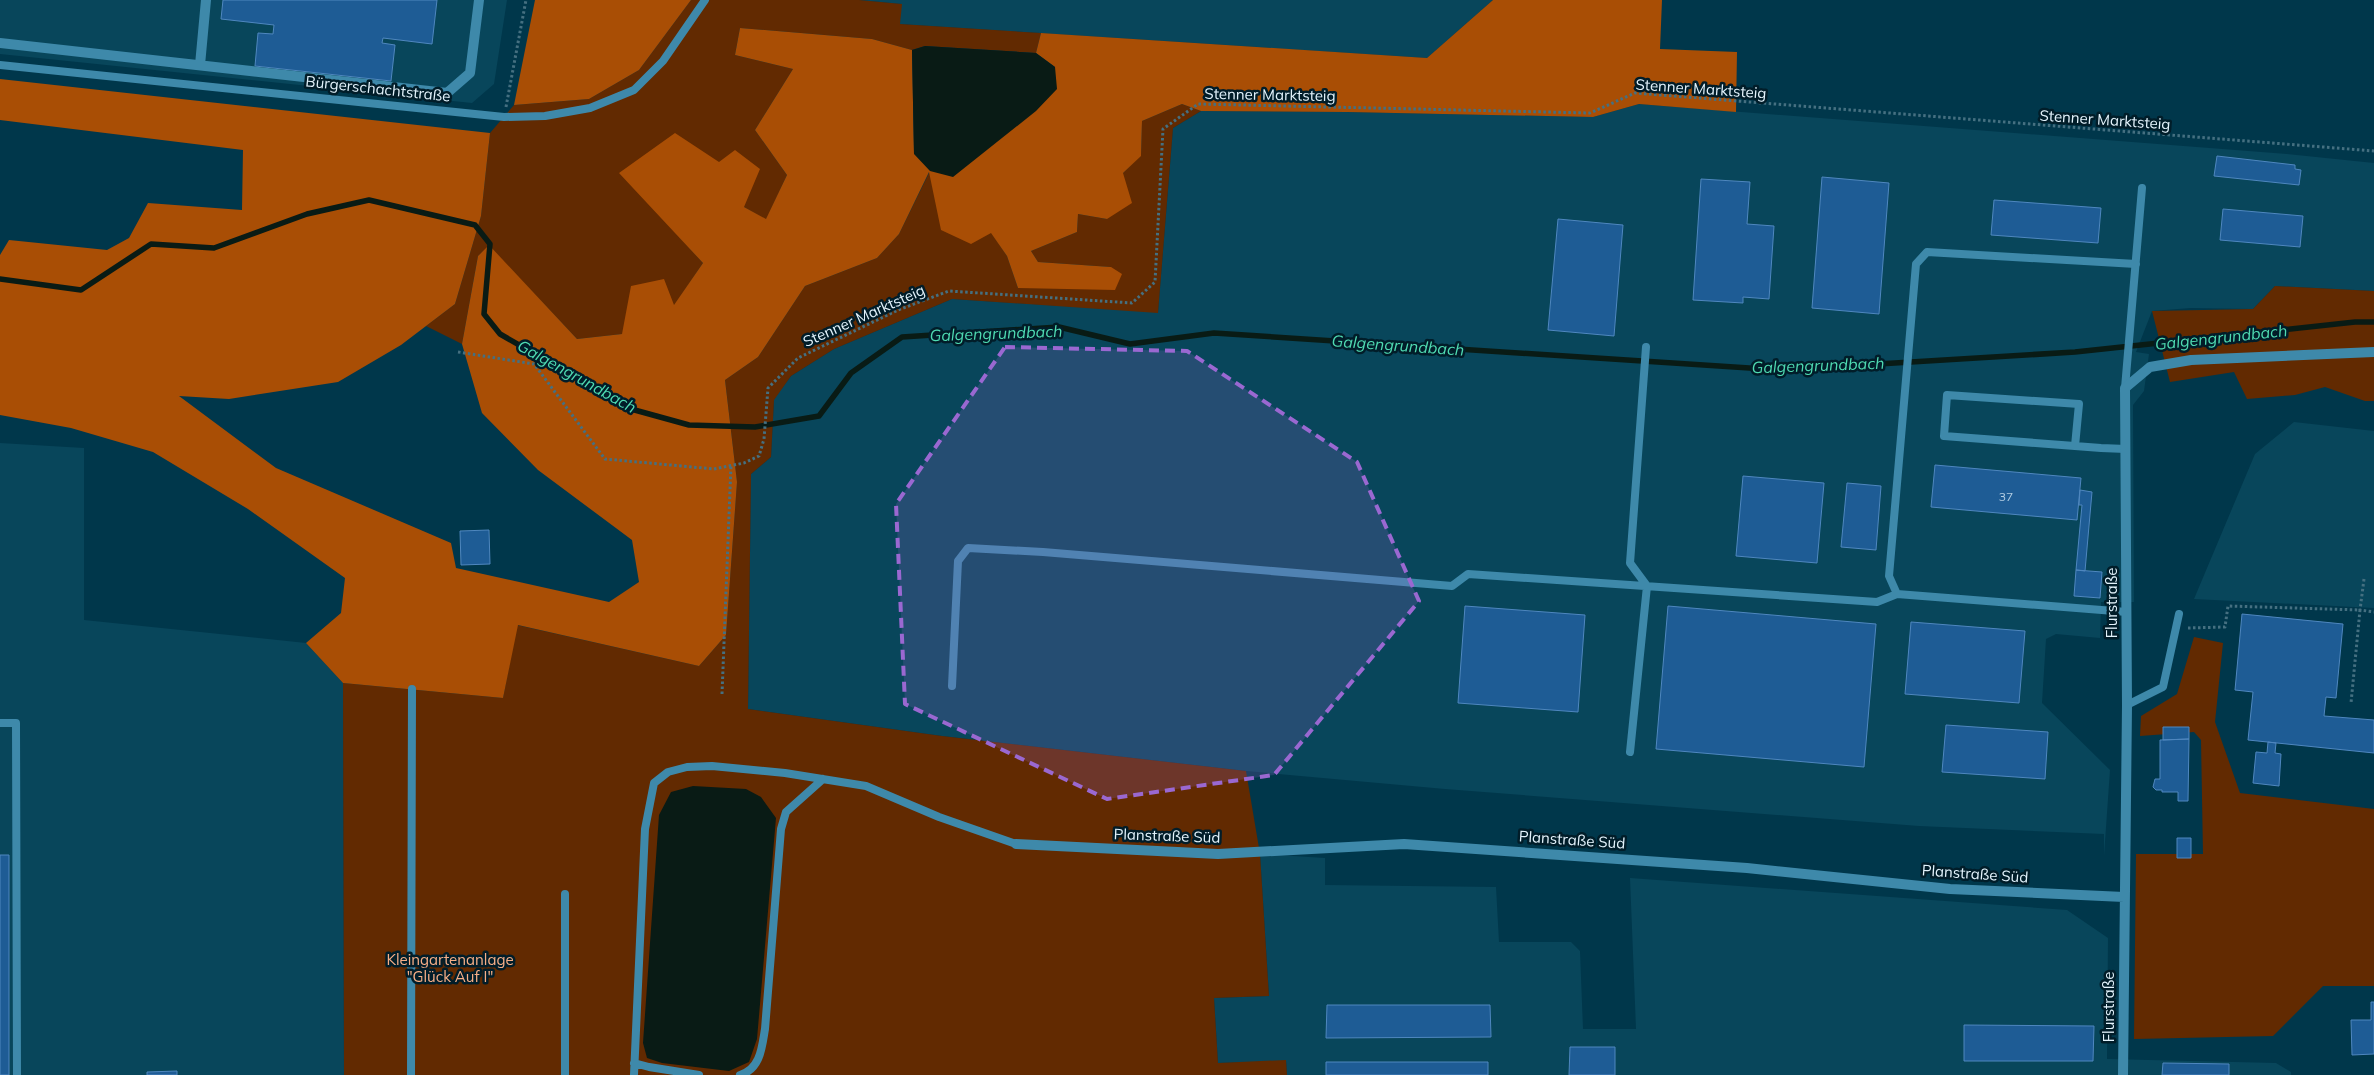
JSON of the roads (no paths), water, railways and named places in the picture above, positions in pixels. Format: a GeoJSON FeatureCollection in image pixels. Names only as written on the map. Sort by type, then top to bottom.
{"type":"FeatureCollection","features":[{"type":"Feature","properties":{"kind":"street"},"geometry":{"type":"LineString","coordinates":[[200,65],[206,0]]}},
{"type":"Feature","properties":{"kind":"street","name":"Bürgerschachtstraße"},"geometry":{"type":"LineString","coordinates":[[0,43],[447,93],[470,73],[480,0]]}},
{"type":"Feature","properties":{"kind":"street"},"geometry":{"type":"LineString","coordinates":[[2125,388],[2150,367],[2191,360],[2374,352]]}},
{"type":"Feature","properties":{"kind":"street","name":"Flurstraße"},"geometry":{"type":"LineString","coordinates":[[2123,1075],[2127,704],[2125,388]]}},
{"type":"Feature","properties":{"kind":"street","name":"Planstraße Süd"},"geometry":{"type":"LineString","coordinates":[[1016,844],[1218,854],[1404,844],[1747,868],[1950,889],[2124,897]]}},
{"type":"Feature","properties":{"kind":"lane","name":"Bürgerschachtstraße"},"geometry":{"type":"LineString","coordinates":[[0,65],[504,117],[545,116],[590,108],[634,90],[663,61],[706,0]]}},
{"type":"Feature","properties":{"kind":"lane"},"geometry":{"type":"LineString","coordinates":[[2125,388],[2142,188]]}},
{"type":"Feature","properties":{"kind":"lane"},"geometry":{"type":"LineString","coordinates":[[1897,594],[1889,576],[1916,264],[1927,252],[2136,264]]}},
{"type":"Feature","properties":{"kind":"lane"},"geometry":{"type":"LineString","coordinates":[[1630,752],[1647,586],[1630,563],[1646,347]]}},
{"type":"Feature","properties":{"kind":"lane"},"geometry":{"type":"LineString","coordinates":[[2075,446],[2079,404],[1947,395],[1944,436],[2075,446],[2126,449]]}},
{"type":"Feature","properties":{"kind":"lane"},"geometry":{"type":"LineString","coordinates":[[952,686],[958,561],[968,548],[1043,552],[1452,586],[1468,574],[1877,602],[1897,594],[2127,612]]}},
{"type":"Feature","properties":{"kind":"lane"},"geometry":{"type":"LineString","coordinates":[[2127,704],[2163,687],[2179,614]]}},
{"type":"Feature","properties":{"kind":"lane"},"geometry":{"type":"LineString","coordinates":[[411,1075],[412,689]]}},
{"type":"Feature","properties":{"kind":"lane"},"geometry":{"type":"LineString","coordinates":[[0,722],[16,723],[17,1075]]}},
{"type":"Feature","properties":{"kind":"lane"},"geometry":{"type":"LineString","coordinates":[[634,1075],[645,830],[654,783],[668,772],[687,766],[712,766],[866,786],[939,817],[1016,844]]}},
{"type":"Feature","properties":{"kind":"lane"},"geometry":{"type":"LineString","coordinates":[[740,1075],[747,1073],[760,1059],[781,829],[786,812],[823,779]]}},
{"type":"Feature","properties":{"kind":"lane"},"geometry":{"type":"LineString","coordinates":[[565,894],[565,1075]]}},
{"type":"Feature","properties":{"kind":"lane"},"geometry":{"type":"LineString","coordinates":[[634,1063],[699,1075]]}},
{"type":"Feature","properties":{"kind":"waterway","name":"Galgengrundbach"},"geometry":{"type":"LineString","coordinates":[[0,279],[81,290],[151,244],[214,248],[307,214],[369,200],[475,225],[490,244],[484,314],[500,334],[631,409],[689,425],[755,427],[819,416],[851,373],[902,337],[1059,327],[1130,344],[1214,333],[1780,370],[2075,352],[2355,322],[2374,322]]}},
{"type":"Feature","properties":{"kind":"park label","name":"Kleingartenanlage \"Glück Auf I\""},"geometry":{"type":"Point","coordinates":[450,968]}}]}
